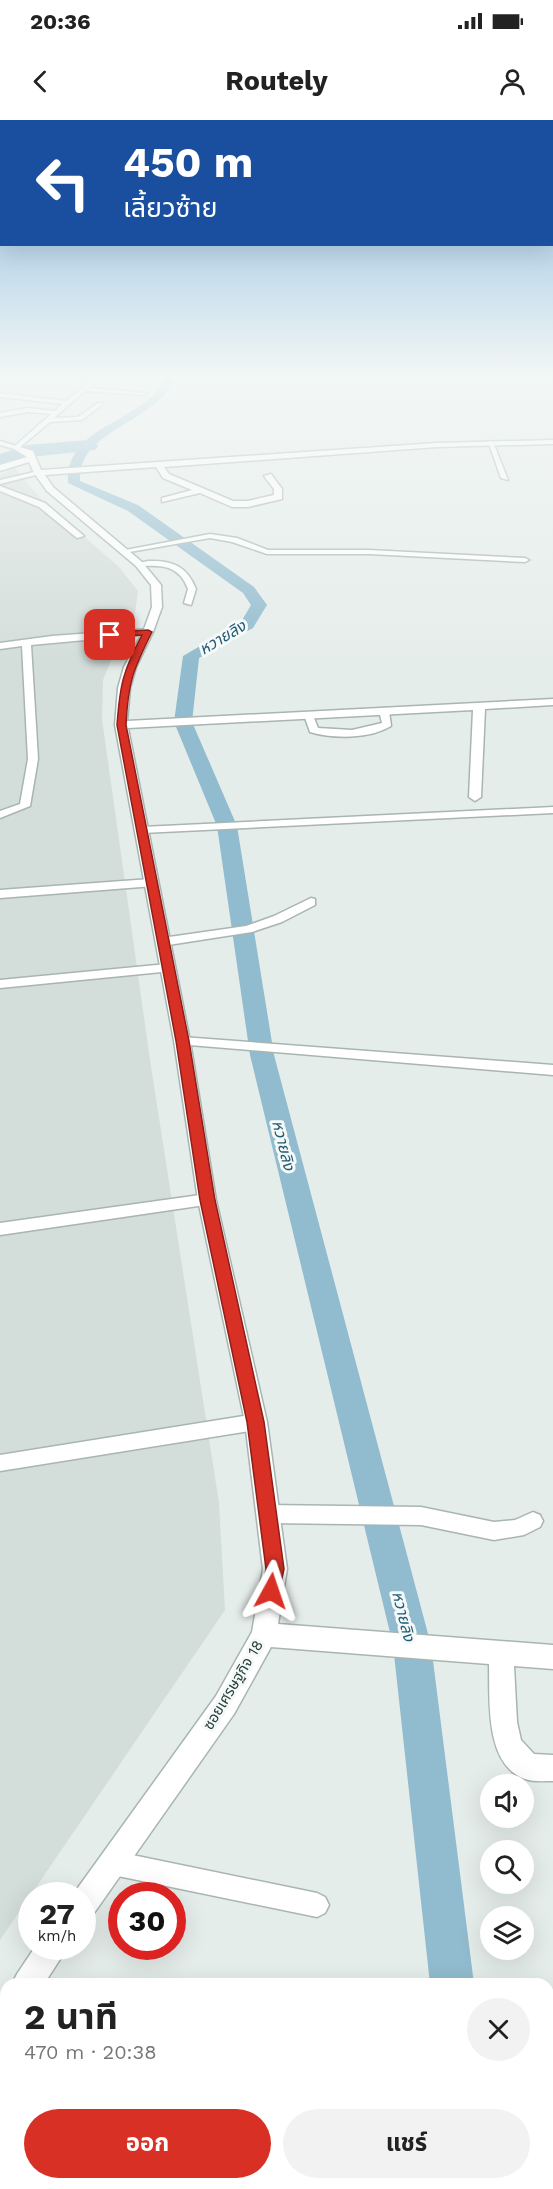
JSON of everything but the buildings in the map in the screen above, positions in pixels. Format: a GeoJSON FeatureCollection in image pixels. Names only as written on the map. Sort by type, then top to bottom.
{"type":"FeatureCollection","features":[{"type":"Feature","properties":{"kind":"street","name":"ซอยเศรษฐกิจ 18"},"geometry":{"type":"LineString","coordinates":[[41,474],[50,489],[139,564],[156,585],[157,607],[148,632],[130,667],[124,688],[121,725],[182,1041],[207,1200],[256,1422],[275,1569],[264,1635],[225,1705],[96,1887]]}},
{"type":"Feature","properties":{"kind":"street"},"geometry":{"type":"LineString","coordinates":[[164,474],[232,504],[268,501],[279,497],[280,494],[268,476]]}},
{"type":"Feature","properties":{"kind":"street"},"geometry":{"type":"LineString","coordinates":[[165,500],[203,490]]}},
{"type":"Feature","properties":{"kind":"street"},"geometry":{"type":"LineString","coordinates":[[121,725],[553,702]]}},
{"type":"Feature","properties":{"kind":"street"},"geometry":{"type":"LineString","coordinates":[[475,797],[478,706]]}},
{"type":"Feature","properties":{"kind":"street"},"geometry":{"type":"LineString","coordinates":[[264,1635],[553,1657]]}},
{"type":"Feature","properties":{"kind":"street"},"geometry":{"type":"LineString","coordinates":[[501,1653],[504,1722],[509,1748],[528,1767],[553,1768]]}},
{"type":"Feature","properties":{"kind":"street"},"geometry":{"type":"LineString","coordinates":[[31,1978],[44,1960]]}},
{"type":"Feature","properties":{"kind":"lane"},"geometry":{"type":"LineString","coordinates":[[0,482],[18,474]]}},
{"type":"Feature","properties":{"kind":"lane"},"geometry":{"type":"LineString","coordinates":[[503,474],[505,478]]}},
{"type":"Feature","properties":{"kind":"lane"},"geometry":{"type":"LineString","coordinates":[[0,488],[42,505],[80,536]]}},
{"type":"Feature","properties":{"kind":"lane"},"geometry":{"type":"LineString","coordinates":[[124,551],[205,536],[234,540],[267,552],[369,552],[525,560]]}},
{"type":"Feature","properties":{"kind":"lane"},"geometry":{"type":"LineString","coordinates":[[139,564],[167,562],[173,563],[182,570],[192,589],[188,603]]}},
{"type":"Feature","properties":{"kind":"lane"},"geometry":{"type":"LineString","coordinates":[[0,646],[148,632]]}},
{"type":"Feature","properties":{"kind":"lane"},"geometry":{"type":"LineString","coordinates":[[0,815],[25,806],[33,759],[26,643]]}},
{"type":"Feature","properties":{"kind":"lane"},"geometry":{"type":"LineString","coordinates":[[309,715],[314,730],[324,733],[378,730],[387,724],[384,711]]}},
{"type":"Feature","properties":{"kind":"lane"},"geometry":{"type":"LineString","coordinates":[[142,830],[553,810]]}},
{"type":"Feature","properties":{"kind":"lane"},"geometry":{"type":"LineString","coordinates":[[0,894],[150,883]]}},
{"type":"Feature","properties":{"kind":"lane"},"geometry":{"type":"LineString","coordinates":[[162,942],[224,933],[272,922],[311,902]]}},
{"type":"Feature","properties":{"kind":"lane"},"geometry":{"type":"LineString","coordinates":[[0,984],[167,968]]}},
{"type":"Feature","properties":{"kind":"lane"},"geometry":{"type":"LineString","coordinates":[[182,1041],[553,1070]]}},
{"type":"Feature","properties":{"kind":"lane"},"geometry":{"type":"LineString","coordinates":[[0,1229],[207,1200]]}},
{"type":"Feature","properties":{"kind":"lane"},"geometry":{"type":"LineString","coordinates":[[0,1463],[256,1422]]}},
{"type":"Feature","properties":{"kind":"lane"},"geometry":{"type":"LineString","coordinates":[[268,1514],[336,1513],[421,1516],[494,1531],[517,1529],[533,1521]]}},
{"type":"Feature","properties":{"kind":"lane"},"geometry":{"type":"LineString","coordinates":[[113,1863],[317,1905]]}},
{"type":"Feature","properties":{"kind":"shaded area"},"geometry":{"type":"Polygon","coordinates":[[[20,474],[39,497],[119,567],[138,591],[135,613],[103,680],[102,719],[150,1060],[219,1503],[225,1610],[40,1882],[18,1882],[18,1914],[0,1940],[0,475],[20,474]]]}},
{"type":"Feature","properties":{"kind":"waterway","name":"หวายลิง"},"geometry":{"type":"LineString","coordinates":[[73,474],[74,483],[133,508],[249,590],[259,605],[247,625],[191,656],[183,722],[227,826],[262,1055],[412,1645],[451,1978]]}},
{"type":"Feature","properties":{"kind":"route"},"geometry":{"type":"LineString","coordinates":[[110,635],[148,632],[130,667],[124,688],[121,725],[182,1041],[207,1200],[256,1422],[275,1569],[271,1591]]}}]}
